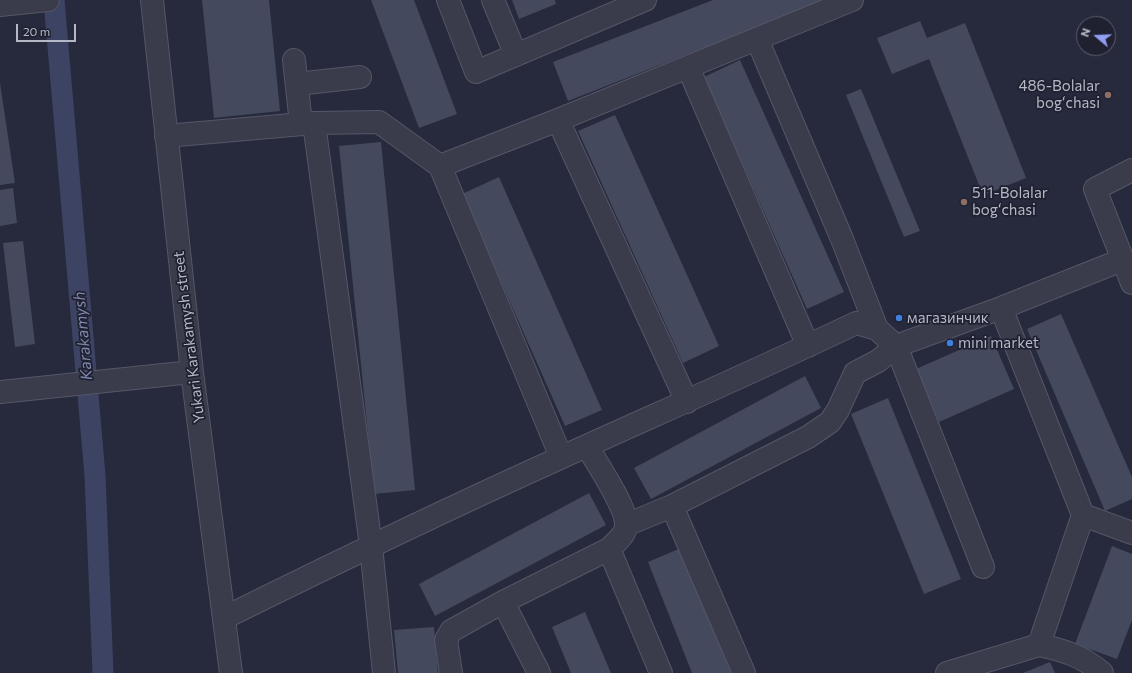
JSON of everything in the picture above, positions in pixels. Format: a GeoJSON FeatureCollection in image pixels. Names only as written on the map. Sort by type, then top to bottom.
{"type":"FeatureCollection","features":[{"type":"Feature","properties":{"kind":"street"},"geometry":{"type":"LineString","coordinates":[[0,5],[48,0]]}},
{"type":"Feature","properties":{"kind":"street","name":"Yukari Karakamysh street"},"geometry":{"type":"LineString","coordinates":[[152,0],[192,372],[231,673]]}},
{"type":"Feature","properties":{"kind":"street"},"geometry":{"type":"LineString","coordinates":[[448,0],[476,72],[623,4],[645,0]]}},
{"type":"Feature","properties":{"kind":"street"},"geometry":{"type":"LineString","coordinates":[[494,0],[516,54]]}},
{"type":"Feature","properties":{"kind":"street"},"geometry":{"type":"LineString","coordinates":[[440,166],[558,120],[852,0]]}},
{"type":"Feature","properties":{"kind":"street"},"geometry":{"type":"LineString","coordinates":[[757,39],[842,239],[877,329]]}},
{"type":"Feature","properties":{"kind":"street"},"geometry":{"type":"LineString","coordinates":[[294,60],[297,84],[307,123],[371,546],[384,673]]}},
{"type":"Feature","properties":{"kind":"street"},"geometry":{"type":"LineString","coordinates":[[688,67],[808,346]]}},
{"type":"Feature","properties":{"kind":"street"},"geometry":{"type":"LineString","coordinates":[[297,84],[360,77]]}},
{"type":"Feature","properties":{"kind":"street"},"geometry":{"type":"LineString","coordinates":[[558,120],[687,402]]}},
{"type":"Feature","properties":{"kind":"street"},"geometry":{"type":"LineString","coordinates":[[166,136],[307,123],[379,122],[440,166],[561,457]]}},
{"type":"Feature","properties":{"kind":"street"},"geometry":{"type":"LineString","coordinates":[[1132,170],[1095,188],[1132,283]]}},
{"type":"Feature","properties":{"kind":"street"},"geometry":{"type":"LineString","coordinates":[[626,524],[672,506],[808,437],[830,422],[838,410],[855,373],[878,360],[896,346],[1001,308],[1122,260]]}},
{"type":"Feature","properties":{"kind":"street"},"geometry":{"type":"LineString","coordinates":[[1001,308],[1083,515],[1039,645]]}},
{"type":"Feature","properties":{"kind":"street"},"geometry":{"type":"LineString","coordinates":[[224,618],[371,546],[561,457],[687,402],[856,323],[877,329],[896,346],[983,567]]}},
{"type":"Feature","properties":{"kind":"street"},"geometry":{"type":"LineString","coordinates":[[0,392],[192,372]]}},
{"type":"Feature","properties":{"kind":"street"},"geometry":{"type":"LineString","coordinates":[[451,673],[446,640],[451,632],[503,602],[609,549],[623,534],[626,524],[621,506],[587,446]]}},
{"type":"Feature","properties":{"kind":"street"},"geometry":{"type":"LineString","coordinates":[[672,506],[744,673]]}},
{"type":"Feature","properties":{"kind":"street"},"geometry":{"type":"LineString","coordinates":[[1083,515],[1132,533]]}},
{"type":"Feature","properties":{"kind":"street"},"geometry":{"type":"LineString","coordinates":[[609,549],[661,673]]}},
{"type":"Feature","properties":{"kind":"street"},"geometry":{"type":"LineString","coordinates":[[503,602],[539,673]]}},
{"type":"Feature","properties":{"kind":"street"},"geometry":{"type":"LineString","coordinates":[[947,673],[1039,645],[1065,650],[1091,663],[1102,673]]}},
{"type":"Feature","properties":{"kind":"building"},"geometry":{"type":"Polygon","coordinates":[[[202,0],[269,0],[280,111],[214,118],[202,0]]]}},
{"type":"Feature","properties":{"kind":"building"},"geometry":{"type":"Polygon","coordinates":[[[371,0],[414,0],[457,114],[419,128],[371,0]]]}},
{"type":"Feature","properties":{"kind":"building"},"geometry":{"type":"Polygon","coordinates":[[[512,0],[555,0],[556,4],[519,19],[512,0]]]}},
{"type":"Feature","properties":{"kind":"building"},"geometry":{"type":"Polygon","coordinates":[[[713,0],[826,0],[568,101],[553,62],[713,0]]]}},
{"type":"Feature","properties":{"kind":"building"},"geometry":{"type":"Polygon","coordinates":[[[920,21],[927,38],[965,23],[1026,178],[983,195],[929,59],[892,74],[877,38],[920,21]]]}},
{"type":"Feature","properties":{"kind":"building"},"geometry":{"type":"Polygon","coordinates":[[[740,60],[844,292],[807,309],[704,77],[740,60]]]}},
{"type":"Feature","properties":{"kind":"building"},"geometry":{"type":"Polygon","coordinates":[[[0,83],[15,183],[0,185],[0,83]]]}},
{"type":"Feature","properties":{"kind":"building"},"geometry":{"type":"Polygon","coordinates":[[[861,89],[920,231],[904,237],[846,95],[861,89]]]}},
{"type":"Feature","properties":{"kind":"building"},"geometry":{"type":"Polygon","coordinates":[[[615,115],[719,346],[683,363],[578,131],[615,115]]]}},
{"type":"Feature","properties":{"kind":"building"},"geometry":{"type":"Polygon","coordinates":[[[381,142],[415,490],[374,494],[339,146],[381,142]]]}},
{"type":"Feature","properties":{"kind":"building"},"geometry":{"type":"Polygon","coordinates":[[[499,177],[602,410],[565,426],[462,194],[499,177]]]}},
{"type":"Feature","properties":{"kind":"building"},"geometry":{"type":"Polygon","coordinates":[[[13,188],[17,223],[0,226],[0,190],[13,188]]]}},
{"type":"Feature","properties":{"kind":"building"},"geometry":{"type":"Polygon","coordinates":[[[23,241],[35,344],[15,347],[3,243],[23,241]]]}},
{"type":"Feature","properties":{"kind":"building"},"geometry":{"type":"Polygon","coordinates":[[[1061,314],[1132,477],[1132,499],[1105,511],[1027,329],[1061,314]]]}},
{"type":"Feature","properties":{"kind":"building"},"geometry":{"type":"Polygon","coordinates":[[[991,336],[1014,389],[939,422],[916,369],[991,336]]]}},
{"type":"Feature","properties":{"kind":"building"},"geometry":{"type":"Polygon","coordinates":[[[805,376],[821,408],[651,499],[634,468],[805,376]]]}},
{"type":"Feature","properties":{"kind":"building"},"geometry":{"type":"Polygon","coordinates":[[[888,398],[961,579],[924,594],[851,414],[888,398]]]}},
{"type":"Feature","properties":{"kind":"building"},"geometry":{"type":"Polygon","coordinates":[[[589,493],[606,525],[435,616],[419,584],[589,493]]]}},
{"type":"Feature","properties":{"kind":"building"},"geometry":{"type":"Polygon","coordinates":[[[1112,546],[1132,554],[1132,620],[1117,659],[1075,644],[1112,546]]]}},
{"type":"Feature","properties":{"kind":"building"},"geometry":{"type":"Polygon","coordinates":[[[681,548],[731,673],[692,673],[648,562],[681,548]]]}},
{"type":"Feature","properties":{"kind":"building"},"geometry":{"type":"Polygon","coordinates":[[[585,612],[611,673],[571,673],[552,627],[585,612]]]}},
{"type":"Feature","properties":{"kind":"building"},"geometry":{"type":"Polygon","coordinates":[[[434,627],[438,673],[398,673],[394,630],[434,627]]]}},
{"type":"Feature","properties":{"kind":"building"},"geometry":{"type":"Polygon","coordinates":[[[1050,662],[1055,673],[1023,673],[1050,662]]]}},
{"type":"Feature","properties":{"kind":"waterway","name":"Karakamysh"},"geometry":{"type":"LineString","coordinates":[[54,0],[95,476],[103,673]]}},
{"type":"Feature","properties":{"kind":"place","name":"486-Bolalar bogʻchasi"},"geometry":{"type":"Point","coordinates":[1108,95]}},
{"type":"Feature","properties":{"kind":"place","name":"511-Bolalar bogʻchasi"},"geometry":{"type":"Point","coordinates":[964,202]}},
{"type":"Feature","properties":{"kind":"place","name":"магазинчик"},"geometry":{"type":"Point","coordinates":[899,318]}},
{"type":"Feature","properties":{"kind":"place","name":"mini market"},"geometry":{"type":"Point","coordinates":[950,343]}}]}
